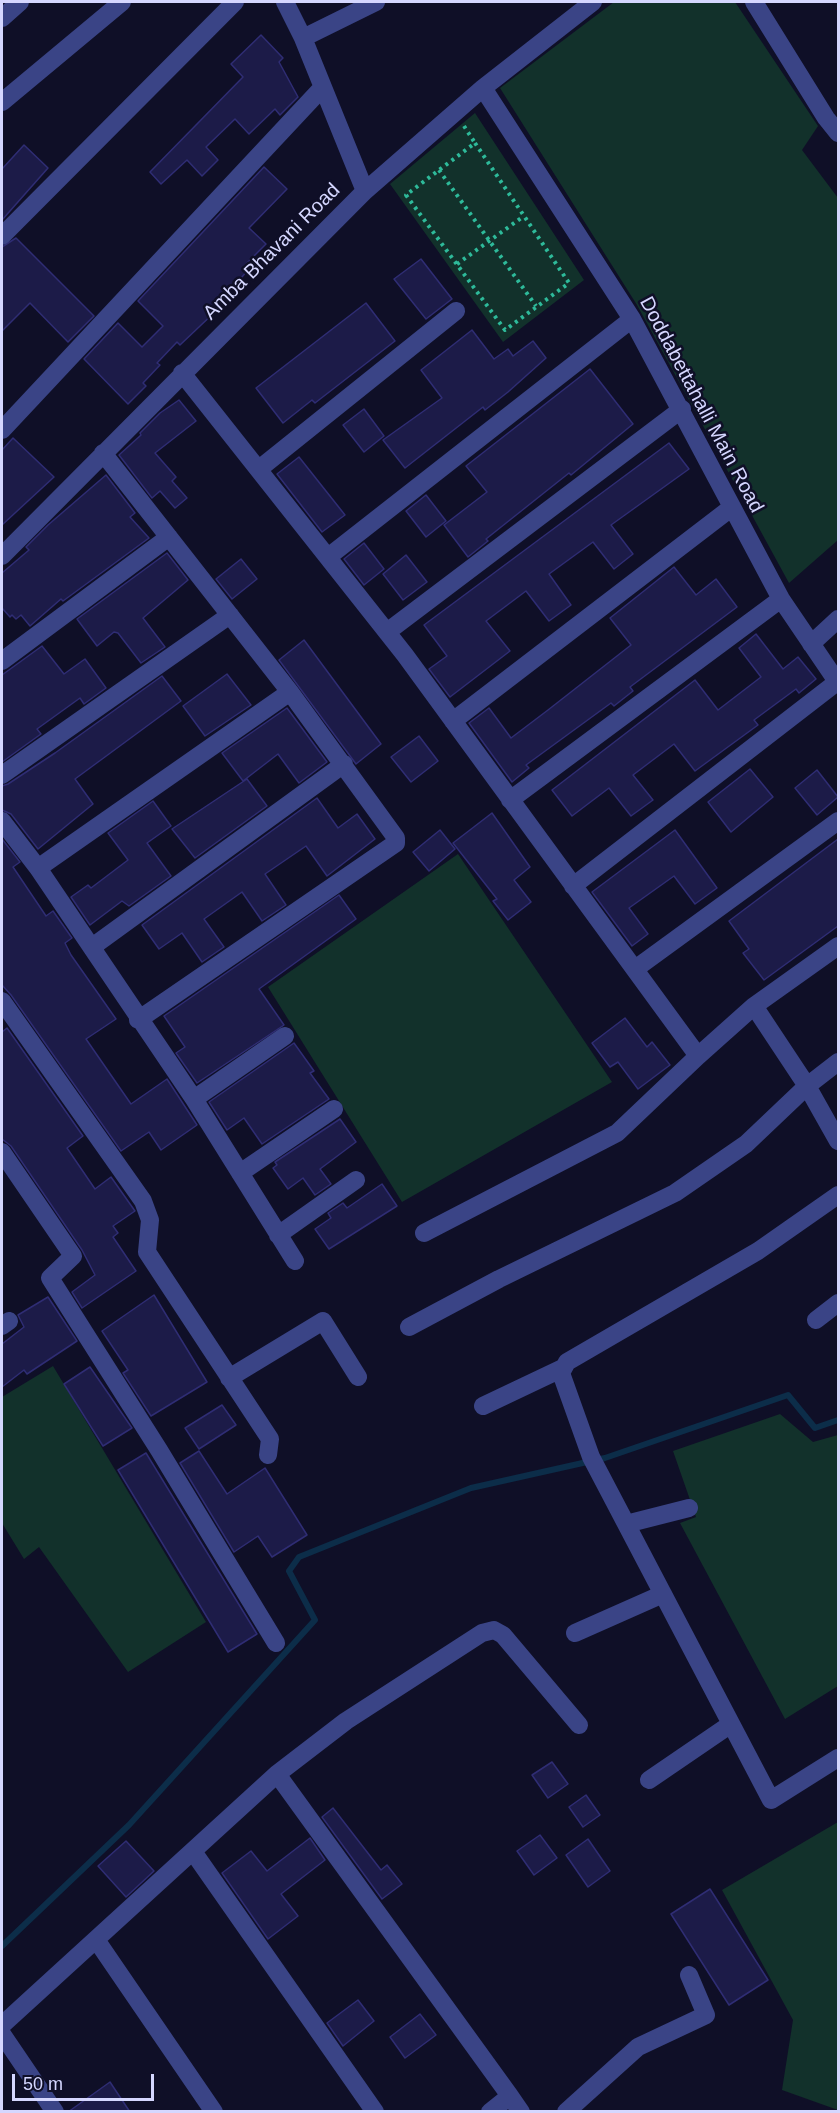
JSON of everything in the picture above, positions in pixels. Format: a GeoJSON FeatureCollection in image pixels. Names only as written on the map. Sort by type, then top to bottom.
{"type":"FeatureCollection","features":[{"type":"Feature","properties":{"kind":"street"},"geometry":{"type":"LineString","coordinates":[[2,18],[20,2]]}},
{"type":"Feature","properties":{"kind":"street"},"geometry":{"type":"LineString","coordinates":[[2,102],[122,2]]}},
{"type":"Feature","properties":{"kind":"street"},"geometry":{"type":"LineString","coordinates":[[2,236],[235,2]]}},
{"type":"Feature","properties":{"kind":"street"},"geometry":{"type":"LineString","coordinates":[[285,2],[303,38],[365,191]]}},
{"type":"Feature","properties":{"kind":"street"},"geometry":{"type":"LineString","coordinates":[[303,38],[376,2]]}},
{"type":"Feature","properties":{"kind":"street","name":"Amba Bhavani Road"},"geometry":{"type":"LineString","coordinates":[[2,556],[365,191],[483,88],[593,2]]}},
{"type":"Feature","properties":{"kind":"street"},"geometry":{"type":"LineString","coordinates":[[754,2],[826,118],[838,133]]}},
{"type":"Feature","properties":{"kind":"street"},"geometry":{"type":"LineString","coordinates":[[2,430],[322,87]]}},
{"type":"Feature","properties":{"kind":"street","name":"Doddabettahalli Main Road"},"geometry":{"type":"LineString","coordinates":[[483,88],[632,319],[682,409],[730,508],[781,599],[838,682]]}},
{"type":"Feature","properties":{"kind":"street"},"geometry":{"type":"LineString","coordinates":[[259,469],[456,311]]}},
{"type":"Feature","properties":{"kind":"street"},"geometry":{"type":"LineString","coordinates":[[328,556],[632,319]]}},
{"type":"Feature","properties":{"kind":"street"},"geometry":{"type":"LineString","coordinates":[[182,373],[387,632],[698,1056]]}},
{"type":"Feature","properties":{"kind":"street"},"geometry":{"type":"LineString","coordinates":[[387,632],[682,409]]}},
{"type":"Feature","properties":{"kind":"street"},"geometry":{"type":"LineString","coordinates":[[103,453],[290,692],[394,833],[396,843],[138,1020]]}},
{"type":"Feature","properties":{"kind":"street"},"geometry":{"type":"LineString","coordinates":[[453,721],[730,508]]}},
{"type":"Feature","properties":{"kind":"street"},"geometry":{"type":"LineString","coordinates":[[2,661],[169,537]]}},
{"type":"Feature","properties":{"kind":"street"},"geometry":{"type":"LineString","coordinates":[[510,800],[781,599]]}},
{"type":"Feature","properties":{"kind":"street"},"geometry":{"type":"LineString","coordinates":[[2,775],[230,615]]}},
{"type":"Feature","properties":{"kind":"street"},"geometry":{"type":"LineString","coordinates":[[811,644],[838,619]]}},
{"type":"Feature","properties":{"kind":"street"},"geometry":{"type":"LineString","coordinates":[[573,886],[838,682]]}},
{"type":"Feature","properties":{"kind":"street"},"geometry":{"type":"LineString","coordinates":[[38,868],[290,692]]}},
{"type":"Feature","properties":{"kind":"street"},"geometry":{"type":"LineString","coordinates":[[92,947],[344,764]]}},
{"type":"Feature","properties":{"kind":"street"},"geometry":{"type":"LineString","coordinates":[[635,969],[838,820]]}},
{"type":"Feature","properties":{"kind":"street"},"geometry":{"type":"LineString","coordinates":[[2,821],[38,868],[138,1020],[194,1099],[295,1261]]}},
{"type":"Feature","properties":{"kind":"street"},"geometry":{"type":"LineString","coordinates":[[424,1233],[617,1133],[754,1006],[838,946]]}},
{"type":"Feature","properties":{"kind":"street"},"geometry":{"type":"LineString","coordinates":[[2,1001],[143,1201],[150,1220],[147,1252],[270,1439],[268,1455]]}},
{"type":"Feature","properties":{"kind":"street"},"geometry":{"type":"LineString","coordinates":[[754,1006],[807,1086],[838,1141]]}},
{"type":"Feature","properties":{"kind":"street"},"geometry":{"type":"LineString","coordinates":[[194,1099],[285,1036]]}},
{"type":"Feature","properties":{"kind":"street"},"geometry":{"type":"LineString","coordinates":[[409,1327],[499,1279],[675,1193],[746,1144],[807,1086],[838,1062]]}},
{"type":"Feature","properties":{"kind":"street"},"geometry":{"type":"LineString","coordinates":[[240,1173],[334,1109]]}},
{"type":"Feature","properties":{"kind":"street"},"geometry":{"type":"LineString","coordinates":[[2,1152],[73,1256],[50,1278],[159,1450],[276,1643]]}},
{"type":"Feature","properties":{"kind":"street"},"geometry":{"type":"LineString","coordinates":[[278,1235],[356,1180]]}},
{"type":"Feature","properties":{"kind":"street"},"geometry":{"type":"LineString","coordinates":[[483,1406],[563,1368],[758,1251],[838,1195]]}},
{"type":"Feature","properties":{"kind":"street"},"geometry":{"type":"LineString","coordinates":[[816,1320],[838,1304]]}},
{"type":"Feature","properties":{"kind":"street"},"geometry":{"type":"LineString","coordinates":[[229,1378],[323,1322],[358,1377]]}},
{"type":"Feature","properties":{"kind":"street"},"geometry":{"type":"LineString","coordinates":[[563,1368],[562,1381],[594,1462],[771,1800],[838,1758]]}},
{"type":"Feature","properties":{"kind":"street"},"geometry":{"type":"LineString","coordinates":[[626,1524],[688,1508]]}},
{"type":"Feature","properties":{"kind":"street"},"geometry":{"type":"LineString","coordinates":[[575,1633],[663,1594]]}},
{"type":"Feature","properties":{"kind":"street"},"geometry":{"type":"LineString","coordinates":[[2,2025],[194,1853],[277,1774],[346,1721],[482,1633],[494,1630],[503,1635],[579,1725]]}},
{"type":"Feature","properties":{"kind":"street"},"geometry":{"type":"LineString","coordinates":[[650,1780],[731,1724]]}},
{"type":"Feature","properties":{"kind":"street"},"geometry":{"type":"LineString","coordinates":[[277,1774],[521,2112]]}},
{"type":"Feature","properties":{"kind":"street"},"geometry":{"type":"LineString","coordinates":[[194,1853],[375,2112]]}},
{"type":"Feature","properties":{"kind":"street"},"geometry":{"type":"LineString","coordinates":[[97,1941],[214,2112]]}},
{"type":"Feature","properties":{"kind":"street"},"geometry":{"type":"LineString","coordinates":[[566,2112],[638,2047],[706,2015],[689,1975]]}},
{"type":"Feature","properties":{"kind":"street"},"geometry":{"type":"LineString","coordinates":[[2,2034],[55,2112]]}},
{"type":"Feature","properties":{"kind":"street"},"geometry":{"type":"LineString","coordinates":[[490,2112],[510,2096]]}},
{"type":"Feature","properties":{"kind":"path"},"geometry":{"type":"LineString","coordinates":[[476,143],[569,283],[505,330],[406,195],[439,170],[476,143]]}},
{"type":"Feature","properties":{"kind":"path"},"geometry":{"type":"LineString","coordinates":[[439,170],[536,307]]}},
{"type":"Feature","properties":{"kind":"path"},"geometry":{"type":"LineString","coordinates":[[457,264],[524,216]]}},
{"type":"Feature","properties":{"kind":"green space"},"geometry":{"type":"Polygon","coordinates":[[[614,2],[735,2],[818,126],[802,150],[838,198],[838,540],[789,583],[637,305],[500,88],[614,2]]]}},
{"type":"Feature","properties":{"kind":"green space"},"geometry":{"type":"Polygon","coordinates":[[[475,113],[584,280],[503,342],[390,184],[475,113]]]}},
{"type":"Feature","properties":{"kind":"green space"},"geometry":{"type":"Polygon","coordinates":[[[458,854],[612,1082],[402,1202],[268,987],[458,854]]]}},
{"type":"Feature","properties":{"kind":"green space"},"geometry":{"type":"Polygon","coordinates":[[[53,1366],[206,1622],[128,1672],[39,1547],[24,1559],[2,1523],[2,1397],[53,1366]]]}},
{"type":"Feature","properties":{"kind":"green space"},"geometry":{"type":"Polygon","coordinates":[[[780,1414],[813,1442],[838,1435],[838,1686],[785,1719],[680,1523],[696,1517],[673,1451],[780,1414]]]}},
{"type":"Feature","properties":{"kind":"green space"},"geometry":{"type":"Polygon","coordinates":[[[838,1822],[838,2110],[782,2090],[793,2020],[722,1890],[838,1822]]]}},
{"type":"Feature","properties":{"kind":"building"},"geometry":{"type":"Polygon","coordinates":[[[261,35],[283,58],[279,62],[298,97],[280,115],[275,109],[249,134],[235,119],[206,147],[218,160],[202,176],[187,160],[161,184],[150,172],[243,77],[231,64],[261,35]]]}},
{"type":"Feature","properties":{"kind":"building"},"geometry":{"type":"Polygon","coordinates":[[[24,145],[48,168],[2,220],[2,169],[24,145]]]}},
{"type":"Feature","properties":{"kind":"building"},"geometry":{"type":"Polygon","coordinates":[[[264,167],[287,189],[249,228],[266,244],[244,266],[248,270],[216,307],[218,309],[180,345],[177,342],[157,363],[160,365],[143,383],[146,386],[128,404],[84,359],[118,323],[142,347],[163,326],[138,301],[264,167]]]}},
{"type":"Feature","properties":{"kind":"building"},"geometry":{"type":"Polygon","coordinates":[[[16,238],[94,316],[68,342],[30,303],[2,331],[2,247],[16,238]]]}},
{"type":"Feature","properties":{"kind":"building"},"geometry":{"type":"Polygon","coordinates":[[[421,259],[452,299],[426,319],[394,279],[421,259]]]}},
{"type":"Feature","properties":{"kind":"building"},"geometry":{"type":"Polygon","coordinates":[[[366,303],[395,341],[315,403],[312,400],[283,423],[256,388],[366,303]]]}},
{"type":"Feature","properties":{"kind":"building"},"geometry":{"type":"Polygon","coordinates":[[[472,330],[494,359],[508,349],[513,356],[533,341],[546,358],[485,410],[483,407],[405,468],[383,440],[442,398],[421,370],[472,330]]]}},
{"type":"Feature","properties":{"kind":"building"},"geometry":{"type":"Polygon","coordinates":[[[590,369],[633,424],[571,475],[569,473],[486,539],[488,541],[468,557],[444,525],[487,492],[466,466],[590,369]]]}},
{"type":"Feature","properties":{"kind":"building"},"geometry":{"type":"Polygon","coordinates":[[[179,400],[196,421],[155,453],[176,477],[172,481],[187,498],[175,508],[160,491],[152,498],[119,455],[160,413],[179,400]]]}},
{"type":"Feature","properties":{"kind":"building"},"geometry":{"type":"Polygon","coordinates":[[[364,409],[384,436],[364,452],[343,425],[364,409]]]}},
{"type":"Feature","properties":{"kind":"building"},"geometry":{"type":"Polygon","coordinates":[[[13,438],[54,477],[2,525],[2,450],[13,438]]]}},
{"type":"Feature","properties":{"kind":"building"},"geometry":{"type":"Polygon","coordinates":[[[669,443],[689,469],[611,525],[633,554],[614,569],[593,542],[549,574],[571,605],[549,621],[526,591],[486,621],[510,651],[450,697],[429,669],[447,656],[424,625],[669,443]]]}},
{"type":"Feature","properties":{"kind":"building"},"geometry":{"type":"Polygon","coordinates":[[[299,457],[345,515],[322,532],[277,474],[299,457]]]}},
{"type":"Feature","properties":{"kind":"building"},"geometry":{"type":"Polygon","coordinates":[[[106,475],[135,513],[130,517],[149,538],[63,601],[61,599],[30,626],[21,615],[16,619],[12,615],[10,617],[2,608],[2,573],[29,550],[26,547],[48,525],[106,475]]]}},
{"type":"Feature","properties":{"kind":"building"},"geometry":{"type":"Polygon","coordinates":[[[426,495],[446,521],[426,537],[406,511],[426,495]]]}},
{"type":"Feature","properties":{"kind":"building"},"geometry":{"type":"Polygon","coordinates":[[[364,543],[384,569],[364,585],[344,559],[364,543]]]}},
{"type":"Feature","properties":{"kind":"building"},"geometry":{"type":"Polygon","coordinates":[[[167,553],[188,580],[143,618],[165,647],[141,663],[118,633],[114,632],[97,646],[77,619],[167,553]]]}},
{"type":"Feature","properties":{"kind":"building"},"geometry":{"type":"Polygon","coordinates":[[[406,555],[427,582],[403,600],[383,574],[406,555]]]}},
{"type":"Feature","properties":{"kind":"building"},"geometry":{"type":"Polygon","coordinates":[[[241,559],[257,579],[232,599],[216,579],[241,559]]]}},
{"type":"Feature","properties":{"kind":"building"},"geometry":{"type":"Polygon","coordinates":[[[674,567],[696,595],[716,579],[737,607],[630,687],[633,691],[614,706],[611,703],[526,765],[529,768],[512,782],[469,723],[489,708],[511,738],[548,710],[631,645],[610,618],[674,567]]]}},
{"type":"Feature","properties":{"kind":"building"},"geometry":{"type":"Polygon","coordinates":[[[756,634],[783,669],[798,657],[816,679],[799,693],[796,689],[754,720],[758,725],[695,771],[674,744],[633,775],[653,800],[631,816],[609,788],[572,816],[552,790],[695,680],[718,710],[761,677],[739,648],[756,634]]]}},
{"type":"Feature","properties":{"kind":"building"},"geometry":{"type":"Polygon","coordinates":[[[304,640],[381,744],[356,764],[279,660],[304,640]]]}},
{"type":"Feature","properties":{"kind":"building"},"geometry":{"type":"Polygon","coordinates":[[[42,646],[64,674],[85,659],[106,688],[84,704],[80,698],[37,729],[41,734],[2,762],[2,675],[42,646]]]}},
{"type":"Feature","properties":{"kind":"building"},"geometry":{"type":"Polygon","coordinates":[[[227,674],[251,705],[205,736],[183,706],[227,674]]]}},
{"type":"Feature","properties":{"kind":"building"},"geometry":{"type":"Polygon","coordinates":[[[162,676],[181,701],[75,779],[93,804],[38,849],[11,814],[2,810],[2,786],[55,753],[162,676]]]}},
{"type":"Feature","properties":{"kind":"building"},"geometry":{"type":"Polygon","coordinates":[[[287,708],[327,762],[299,783],[278,754],[243,781],[222,753],[287,708]]]}},
{"type":"Feature","properties":{"kind":"building"},"geometry":{"type":"Polygon","coordinates":[[[419,736],[438,761],[411,782],[391,757],[419,736]]]}},
{"type":"Feature","properties":{"kind":"building"},"geometry":{"type":"Polygon","coordinates":[[[750,769],[773,797],[731,832],[708,802],[750,769]]]}},
{"type":"Feature","properties":{"kind":"building"},"geometry":{"type":"Polygon","coordinates":[[[817,770],[838,797],[817,815],[795,788],[817,770]]]}},
{"type":"Feature","properties":{"kind":"building"},"geometry":{"type":"Polygon","coordinates":[[[247,779],[267,806],[195,858],[172,829],[247,779]]]}},
{"type":"Feature","properties":{"kind":"building"},"geometry":{"type":"Polygon","coordinates":[[[317,798],[338,828],[357,814],[375,839],[327,876],[306,846],[265,874],[286,905],[262,921],[242,892],[204,919],[224,947],[202,962],[182,933],[159,949],[142,925],[317,798]]]}},
{"type":"Feature","properties":{"kind":"building"},"geometry":{"type":"Polygon","coordinates":[[[153,801],[171,826],[147,843],[171,876],[129,906],[122,901],[90,925],[71,897],[88,885],[91,888],[128,860],[108,833],[153,801]]]}},
{"type":"Feature","properties":{"kind":"building"},"geometry":{"type":"Polygon","coordinates":[[[492,813],[530,867],[514,880],[531,902],[508,920],[493,901],[497,899],[453,843],[492,813]]]}},
{"type":"Feature","properties":{"kind":"building"},"geometry":{"type":"Polygon","coordinates":[[[440,830],[455,849],[429,871],[413,852],[440,830]]]}},
{"type":"Feature","properties":{"kind":"building"},"geometry":{"type":"Polygon","coordinates":[[[675,830],[717,888],[695,904],[674,876],[629,908],[648,934],[632,946],[592,892],[675,830]]]}},
{"type":"Feature","properties":{"kind":"building"},"geometry":{"type":"Polygon","coordinates":[[[2,839],[20,862],[13,867],[46,916],[53,911],[72,938],[65,943],[71,955],[116,1019],[86,1039],[131,1104],[167,1079],[197,1125],[161,1150],[149,1132],[121,1151],[2,985],[2,839]]]}},
{"type":"Feature","properties":{"kind":"building"},"geometry":{"type":"Polygon","coordinates":[[[838,839],[838,926],[764,980],[743,953],[749,949],[729,921],[838,839]]]}},
{"type":"Feature","properties":{"kind":"building"},"geometry":{"type":"Polygon","coordinates":[[[339,895],[356,919],[259,989],[284,1025],[197,1083],[176,1053],[185,1047],[164,1016],[339,895]]]}},
{"type":"Feature","properties":{"kind":"building"},"geometry":{"type":"Polygon","coordinates":[[[625,1018],[647,1047],[652,1042],[670,1065],[638,1089],[618,1062],[610,1067],[592,1043],[625,1018]]]}},
{"type":"Feature","properties":{"kind":"building"},"geometry":{"type":"Polygon","coordinates":[[[7,1028],[83,1136],[67,1148],[95,1189],[111,1177],[135,1211],[113,1226],[118,1233],[113,1237],[136,1271],[82,1308],[72,1292],[95,1275],[82,1250],[11,1146],[2,1139],[2,1032],[7,1028]]]}},
{"type":"Feature","properties":{"kind":"building"},"geometry":{"type":"Polygon","coordinates":[[[294,1043],[314,1071],[310,1073],[329,1099],[262,1144],[244,1118],[227,1130],[209,1102],[294,1043]]]}},
{"type":"Feature","properties":{"kind":"building"},"geometry":{"type":"Polygon","coordinates":[[[340,1119],[356,1142],[320,1169],[331,1184],[315,1195],[303,1178],[288,1189],[273,1168],[277,1165],[275,1162],[340,1119]]]}},
{"type":"Feature","properties":{"kind":"building"},"geometry":{"type":"Polygon","coordinates":[[[382,1184],[397,1206],[329,1249],[315,1229],[331,1218],[328,1213],[343,1203],[347,1208],[382,1184]]]}},
{"type":"Feature","properties":{"kind":"building"},"geometry":{"type":"Polygon","coordinates":[[[154,1295],[207,1382],[151,1416],[123,1373],[128,1370],[102,1331],[154,1295]]]}},
{"type":"Feature","properties":{"kind":"building"},"geometry":{"type":"Polygon","coordinates":[[[48,1297],[77,1341],[27,1374],[24,1370],[2,1387],[2,1344],[24,1327],[18,1315],[48,1297]]]}},
{"type":"Feature","properties":{"kind":"building"},"geometry":{"type":"Polygon","coordinates":[[[90,1367],[132,1428],[103,1446],[64,1384],[90,1367]]]}},
{"type":"Feature","properties":{"kind":"building"},"geometry":{"type":"Polygon","coordinates":[[[222,1405],[236,1425],[199,1449],[185,1428],[222,1405]]]}},
{"type":"Feature","properties":{"kind":"building"},"geometry":{"type":"Polygon","coordinates":[[[199,1451],[227,1494],[265,1468],[307,1535],[272,1557],[258,1536],[234,1552],[180,1463],[199,1451]]]}},
{"type":"Feature","properties":{"kind":"building"},"geometry":{"type":"Polygon","coordinates":[[[146,1453],[257,1634],[228,1652],[118,1470],[146,1453]]]}},
{"type":"Feature","properties":{"kind":"building"},"geometry":{"type":"Polygon","coordinates":[[[552,1762],[568,1784],[548,1798],[532,1775],[552,1762]]]}},
{"type":"Feature","properties":{"kind":"building"},"geometry":{"type":"Polygon","coordinates":[[[586,1795],[600,1815],[583,1827],[569,1807],[586,1795]]]}},
{"type":"Feature","properties":{"kind":"building"},"geometry":{"type":"Polygon","coordinates":[[[333,1808],[381,1870],[387,1865],[402,1884],[382,1899],[322,1817],[333,1808]]]}},
{"type":"Feature","properties":{"kind":"building"},"geometry":{"type":"Polygon","coordinates":[[[540,1835],[557,1858],[534,1875],[517,1851],[540,1835]]]}},
{"type":"Feature","properties":{"kind":"building"},"geometry":{"type":"Polygon","coordinates":[[[310,1838],[325,1860],[281,1894],[298,1916],[268,1939],[222,1873],[251,1851],[267,1871],[310,1838]]]}},
{"type":"Feature","properties":{"kind":"building"},"geometry":{"type":"Polygon","coordinates":[[[588,1839],[610,1871],[588,1887],[566,1855],[588,1839]]]}},
{"type":"Feature","properties":{"kind":"building"},"geometry":{"type":"Polygon","coordinates":[[[126,1841],[154,1871],[126,1897],[98,1866],[126,1841]]]}},
{"type":"Feature","properties":{"kind":"building"},"geometry":{"type":"Polygon","coordinates":[[[710,1889],[768,1980],[729,2005],[671,1914],[710,1889]]]}},
{"type":"Feature","properties":{"kind":"building"},"geometry":{"type":"Polygon","coordinates":[[[358,2000],[374,2021],[343,2046],[327,2023],[358,2000]]]}},
{"type":"Feature","properties":{"kind":"building"},"geometry":{"type":"Polygon","coordinates":[[[420,2014],[436,2035],[405,2058],[390,2037],[420,2014]]]}},
{"type":"Feature","properties":{"kind":"building"},"geometry":{"type":"Polygon","coordinates":[[[110,2082],[130,2112],[68,2112],[110,2082]]]}},
{"type":"Feature","properties":{"kind":"waterway"},"geometry":{"type":"LineString","coordinates":[[2,1946],[129,1825],[315,1620],[289,1571],[299,1557],[471,1488],[605,1458],[788,1395],[815,1428],[838,1420]]}}]}
